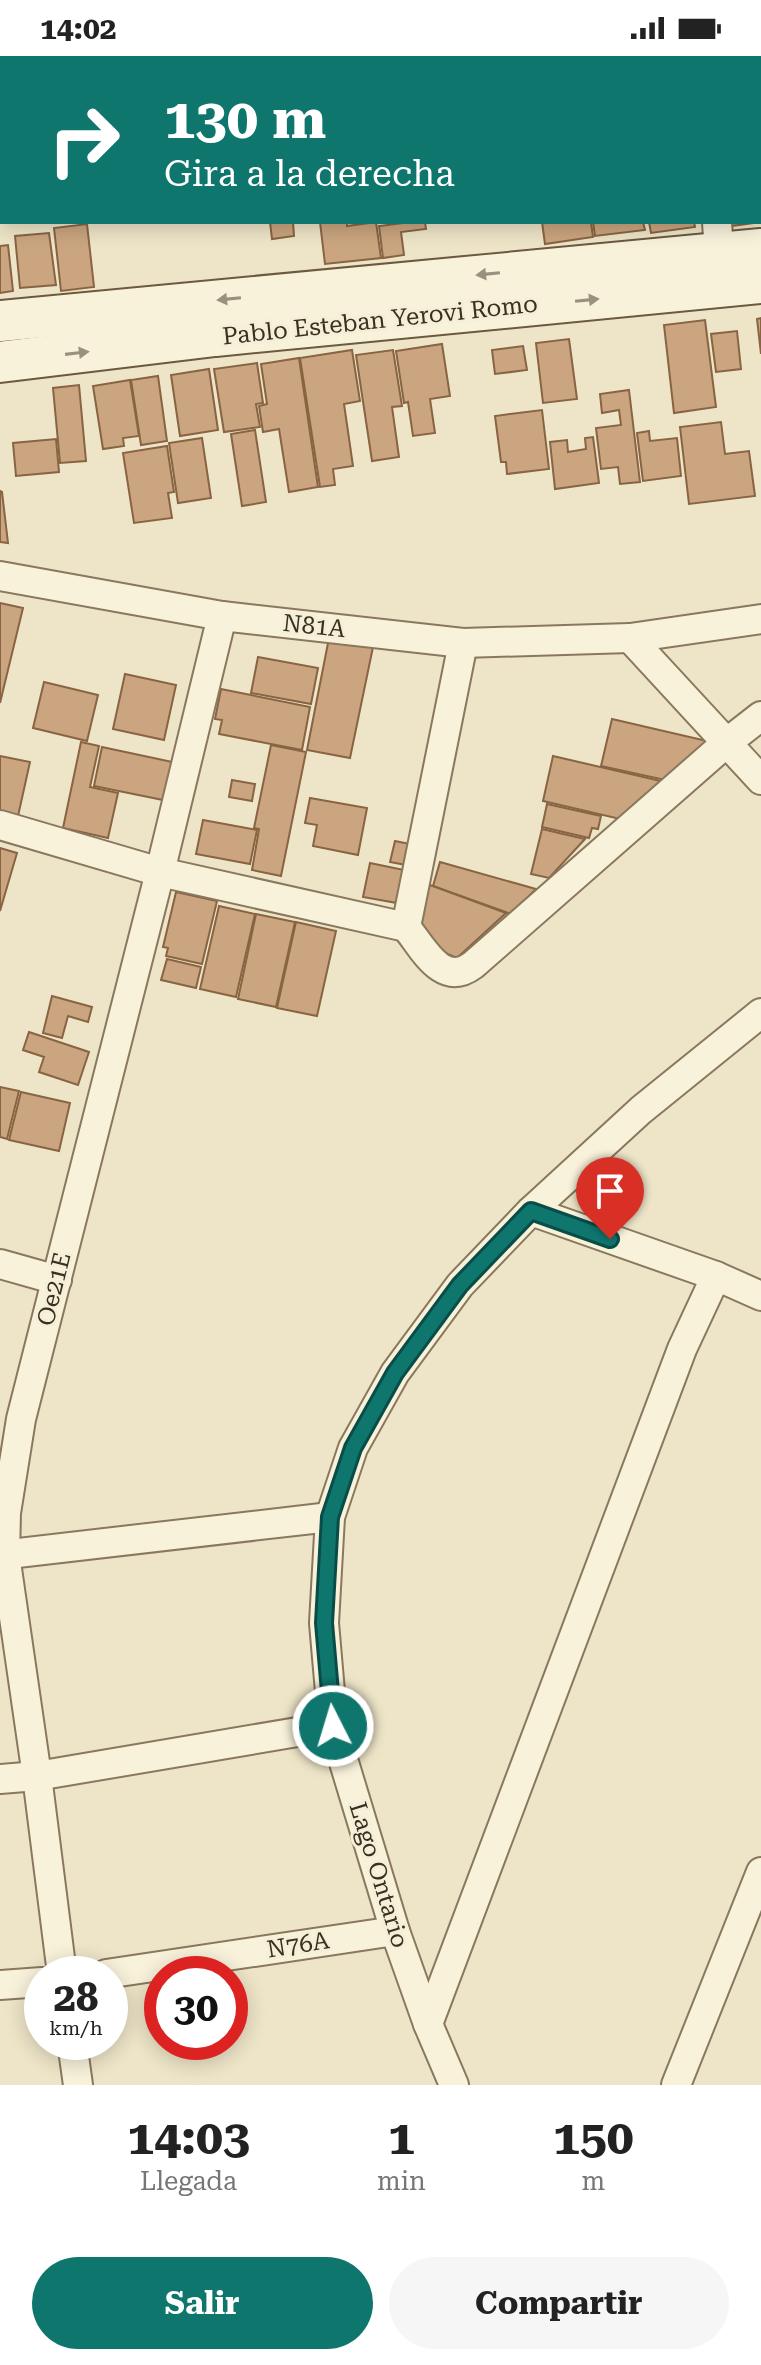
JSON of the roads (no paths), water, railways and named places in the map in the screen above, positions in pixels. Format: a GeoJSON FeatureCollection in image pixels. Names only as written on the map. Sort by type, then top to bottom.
{"type":"FeatureCollection","features":[{"type":"Feature","properties":{"kind":"street","name":"Pablo Esteban Yerovi Romo"},"geometry":{"type":"LineString","coordinates":[[0,321],[718,237],[761,249]]}},
{"type":"Feature","properties":{"kind":"street","name":"Pablo Esteban Yerovi Romo"},"geometry":{"type":"LineString","coordinates":[[0,362],[215,336],[761,283]]}},
{"type":"Feature","properties":{"kind":"street","name":"N81A"},"geometry":{"type":"LineString","coordinates":[[0,576],[222,616],[463,643],[630,638],[761,619]]}},
{"type":"Feature","properties":{"kind":"street","name":"Oe21E"},"geometry":{"type":"LineString","coordinates":[[60,1956],[37,1776],[2,1555],[6,1513],[21,1419],[222,616]]}},
{"type":"Feature","properties":{"kind":"street"},"geometry":{"type":"LineString","coordinates":[[630,638],[761,780]]}},
{"type":"Feature","properties":{"kind":"street"},"geometry":{"type":"LineString","coordinates":[[406,927],[463,643]]}},
{"type":"Feature","properties":{"kind":"street"},"geometry":{"type":"LineString","coordinates":[[0,825],[160,872],[406,927],[443,971],[462,973],[761,716]]}},
{"type":"Feature","properties":{"kind":"street","name":"Lago Ontario"},"geometry":{"type":"LineString","coordinates":[[454,2085],[428,2024],[395,1931],[333,1726],[324,1623],[330,1517],[353,1448],[395,1373],[460,1285],[531,1211],[641,1110],[761,1013]]}},
{"type":"Feature","properties":{"kind":"street"},"geometry":{"type":"LineString","coordinates":[[531,1211],[716,1276],[761,1296]]}},
{"type":"Feature","properties":{"kind":"street"},"geometry":{"type":"LineString","coordinates":[[0,1264],[57,1280]]}},
{"type":"Feature","properties":{"kind":"street"},"geometry":{"type":"LineString","coordinates":[[428,2024],[682,1349],[716,1276]]}},
{"type":"Feature","properties":{"kind":"street"},"geometry":{"type":"LineString","coordinates":[[2,1555],[330,1517]]}},
{"type":"Feature","properties":{"kind":"street"},"geometry":{"type":"LineString","coordinates":[[0,1779],[37,1776],[333,1726]]}},
{"type":"Feature","properties":{"kind":"street"},"geometry":{"type":"LineString","coordinates":[[676,2085],[761,1872]]}},
{"type":"Feature","properties":{"kind":"street","name":"N76A"},"geometry":{"type":"LineString","coordinates":[[128,1971],[395,1931]]}},
{"type":"Feature","properties":{"kind":"street"},"geometry":{"type":"LineString","coordinates":[[0,1985],[24,1983]]}},
{"type":"Feature","properties":{"kind":"street"},"geometry":{"type":"LineString","coordinates":[[75,2060],[78,2085]]}}]}
